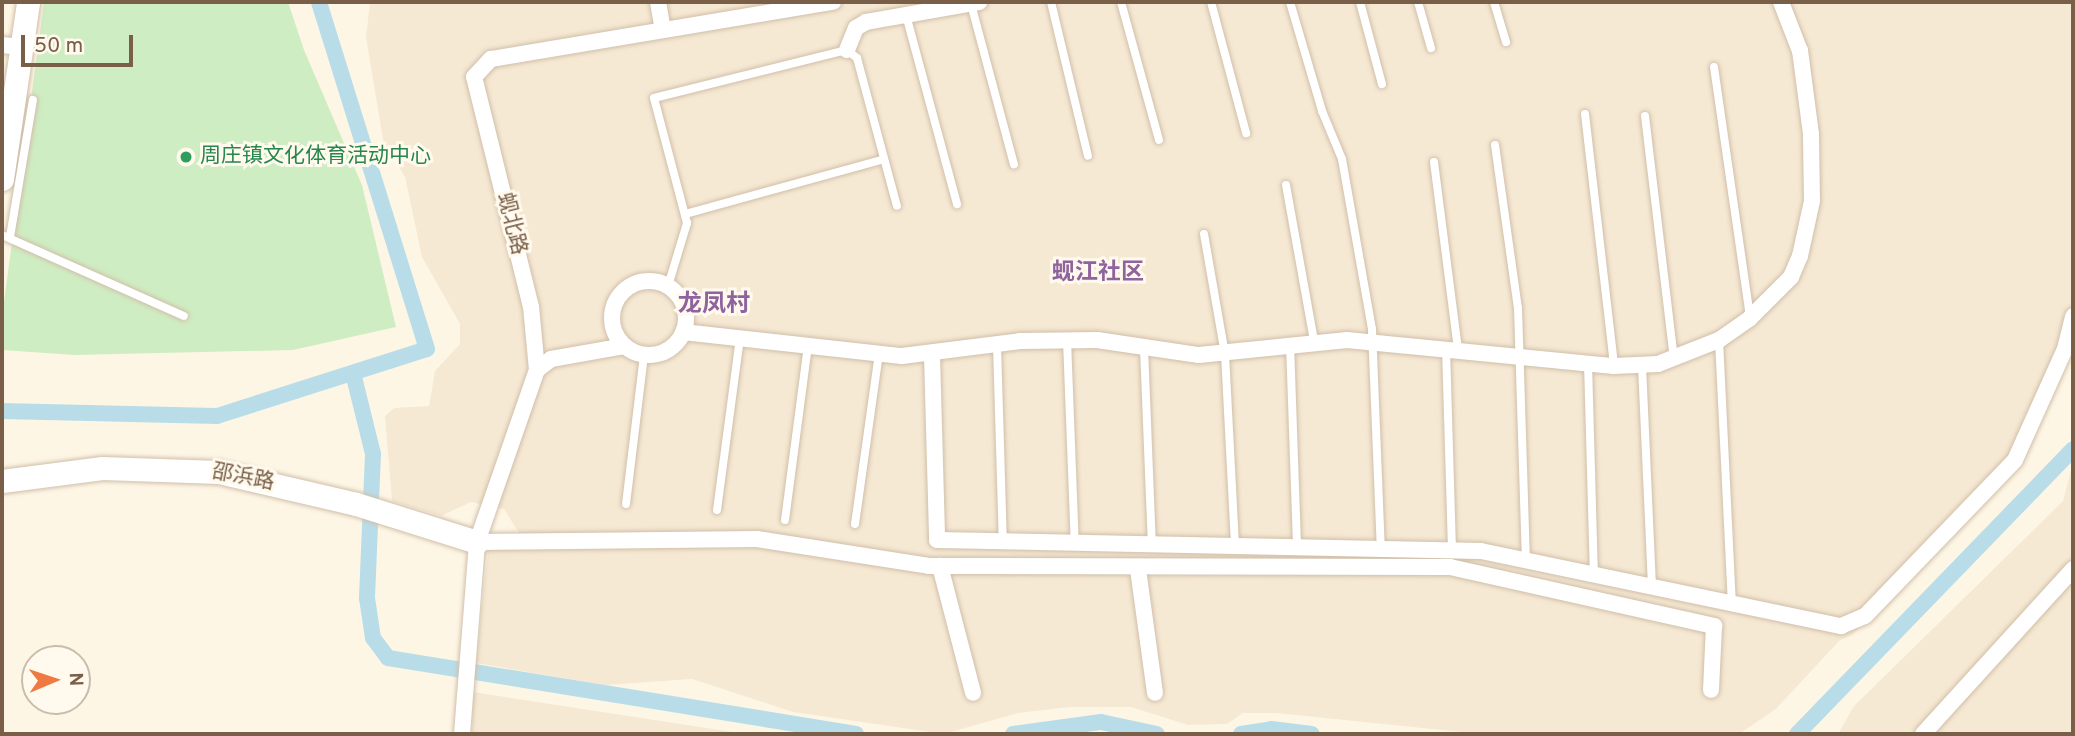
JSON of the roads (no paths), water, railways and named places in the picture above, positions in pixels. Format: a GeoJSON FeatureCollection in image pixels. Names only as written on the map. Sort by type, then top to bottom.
{"type":"FeatureCollection","features":[{"type":"Feature","properties":{"kind":"street"},"geometry":{"type":"LineString","coordinates":[[2,179],[11,46],[27,2]]}},
{"type":"Feature","properties":{"kind":"street"},"geometry":{"type":"LineString","coordinates":[[658,2],[663,30]]}},
{"type":"Feature","properties":{"kind":"street","name":"蚬北路"},"geometry":{"type":"LineString","coordinates":[[462,734],[464,658],[477,542],[537,369],[531,307],[474,77],[491,59],[833,2]]}},
{"type":"Feature","properties":{"kind":"street"},"geometry":{"type":"LineString","coordinates":[[683,332],[879,354],[932,356],[997,345],[1067,340],[1144,348],[1181,355],[1225,354],[1314,341],[1373,342],[1614,366],[1642,366],[1674,359],[1719,340],[1750,317],[1791,277],[1812,201],[1805,86],[1800,51],[1781,2]]}},
{"type":"Feature","properties":{"kind":"street"},"geometry":{"type":"LineString","coordinates":[[847,50],[856,28],[906,15],[975,3]]}},
{"type":"Feature","properties":{"kind":"street"},"geometry":{"type":"LineString","coordinates":[[537,369],[551,359],[624,346],[644,355],[667,351],[683,332],[685,310],[667,286],[637,282],[619,296],[611,318],[624,346]]}},
{"type":"Feature","properties":{"kind":"street"},"geometry":{"type":"LineString","coordinates":[[932,356],[937,540],[1152,548],[1452,550],[1526,560],[1829,625],[1854,625],[2015,460],[2065,349],[2073,316]]}},
{"type":"Feature","properties":{"kind":"street","name":"邵浜路"},"geometry":{"type":"LineString","coordinates":[[2,481],[102,468],[177,468],[254,478],[356,504],[477,542]]}},
{"type":"Feature","properties":{"kind":"street"},"geometry":{"type":"LineString","coordinates":[[477,542],[757,539],[940,566],[1138,569],[1450,567],[1714,625],[1711,690]]}},
{"type":"Feature","properties":{"kind":"street"},"geometry":{"type":"LineString","coordinates":[[940,566],[973,693]]}},
{"type":"Feature","properties":{"kind":"street"},"geometry":{"type":"LineString","coordinates":[[1138,569],[1155,693]]}},
{"type":"Feature","properties":{"kind":"street"},"geometry":{"type":"LineString","coordinates":[[1923,734],[2073,569]]}},
{"type":"Feature","properties":{"kind":"lane"},"geometry":{"type":"LineString","coordinates":[[1051,2],[1088,156]]}},
{"type":"Feature","properties":{"kind":"lane"},"geometry":{"type":"LineString","coordinates":[[1121,2],[1159,140]]}},
{"type":"Feature","properties":{"kind":"lane"},"geometry":{"type":"LineString","coordinates":[[1211,2],[1246,133]]}},
{"type":"Feature","properties":{"kind":"lane"},"geometry":{"type":"LineString","coordinates":[[1290,2],[1322,111],[1342,159],[1373,342],[1381,550]]}},
{"type":"Feature","properties":{"kind":"lane"},"geometry":{"type":"LineString","coordinates":[[1360,2],[1382,84]]}},
{"type":"Feature","properties":{"kind":"lane"},"geometry":{"type":"LineString","coordinates":[[1418,2],[1431,48]]}},
{"type":"Feature","properties":{"kind":"lane"},"geometry":{"type":"LineString","coordinates":[[1494,2],[1506,42]]}},
{"type":"Feature","properties":{"kind":"lane"},"geometry":{"type":"LineString","coordinates":[[975,3],[1014,164]]}},
{"type":"Feature","properties":{"kind":"lane"},"geometry":{"type":"LineString","coordinates":[[906,15],[957,204]]}},
{"type":"Feature","properties":{"kind":"lane"},"geometry":{"type":"LineString","coordinates":[[667,286],[685,214],[654,98],[847,50],[857,58],[897,206]]}},
{"type":"Feature","properties":{"kind":"lane"},"geometry":{"type":"LineString","coordinates":[[1714,67],[1750,317]]}},
{"type":"Feature","properties":{"kind":"lane"},"geometry":{"type":"LineString","coordinates":[[33,100],[6,236],[184,316]]}},
{"type":"Feature","properties":{"kind":"lane"},"geometry":{"type":"LineString","coordinates":[[1585,114],[1614,366]]}},
{"type":"Feature","properties":{"kind":"lane"},"geometry":{"type":"LineString","coordinates":[[1645,116],[1674,359]]}},
{"type":"Feature","properties":{"kind":"lane"},"geometry":{"type":"LineString","coordinates":[[1495,145],[1518,308],[1526,560]]}},
{"type":"Feature","properties":{"kind":"lane"},"geometry":{"type":"LineString","coordinates":[[685,214],[884,159]]}},
{"type":"Feature","properties":{"kind":"lane"},"geometry":{"type":"LineString","coordinates":[[1434,162],[1452,349],[1452,550]]}},
{"type":"Feature","properties":{"kind":"lane"},"geometry":{"type":"LineString","coordinates":[[1286,185],[1314,341]]}},
{"type":"Feature","properties":{"kind":"lane"},"geometry":{"type":"LineString","coordinates":[[1204,234],[1225,354],[1236,549]]}},
{"type":"Feature","properties":{"kind":"lane"},"geometry":{"type":"LineString","coordinates":[[717,510],[740,337]]}},
{"type":"Feature","properties":{"kind":"lane"},"geometry":{"type":"LineString","coordinates":[[1067,340],[1075,545]]}},
{"type":"Feature","properties":{"kind":"lane"},"geometry":{"type":"LineString","coordinates":[[1719,340],[1732,605]]}},
{"type":"Feature","properties":{"kind":"lane"},"geometry":{"type":"LineString","coordinates":[[785,520],[808,344]]}},
{"type":"Feature","properties":{"kind":"lane"},"geometry":{"type":"LineString","coordinates":[[997,345],[1003,542]]}},
{"type":"Feature","properties":{"kind":"lane"},"geometry":{"type":"LineString","coordinates":[[1290,345],[1297,550]]}},
{"type":"Feature","properties":{"kind":"lane"},"geometry":{"type":"LineString","coordinates":[[1144,348],[1152,548]]}},
{"type":"Feature","properties":{"kind":"lane"},"geometry":{"type":"LineString","coordinates":[[855,524],[879,354]]}},
{"type":"Feature","properties":{"kind":"lane"},"geometry":{"type":"LineString","coordinates":[[626,504],[644,355]]}},
{"type":"Feature","properties":{"kind":"lane"},"geometry":{"type":"LineString","coordinates":[[1588,363],[1594,575]]}},
{"type":"Feature","properties":{"kind":"lane"},"geometry":{"type":"LineString","coordinates":[[1642,366],[1652,588]]}},
{"type":"Feature","properties":{"kind":"waterway"},"geometry":{"type":"LineString","coordinates":[[2,411],[217,416],[427,349],[319,2]]}},
{"type":"Feature","properties":{"kind":"waterway"},"geometry":{"type":"LineString","coordinates":[[353,373],[373,454],[367,598],[373,638],[388,658],[856,734]]}},
{"type":"Feature","properties":{"kind":"waterway"},"geometry":{"type":"LineString","coordinates":[[1797,734],[2073,449]]}},
{"type":"Feature","properties":{"kind":"waterway"},"geometry":{"type":"LineString","coordinates":[[1013,734],[1101,722],[1157,734]]}},
{"type":"Feature","properties":{"kind":"waterway"},"geometry":{"type":"LineString","coordinates":[[1241,734],[1271,729],[1312,734]]}},
{"type":"Feature","properties":{"kind":"place","name":"周庄镇文化体育活动中心"},"geometry":{"type":"Point","coordinates":[186,157]}},
{"type":"Feature","properties":{"kind":"district","name":"蚬江社区"},"geometry":{"type":"Point","coordinates":[1098,274]}},
{"type":"Feature","properties":{"kind":"district","name":"龙凤村"},"geometry":{"type":"Point","coordinates":[714,306]}}]}
